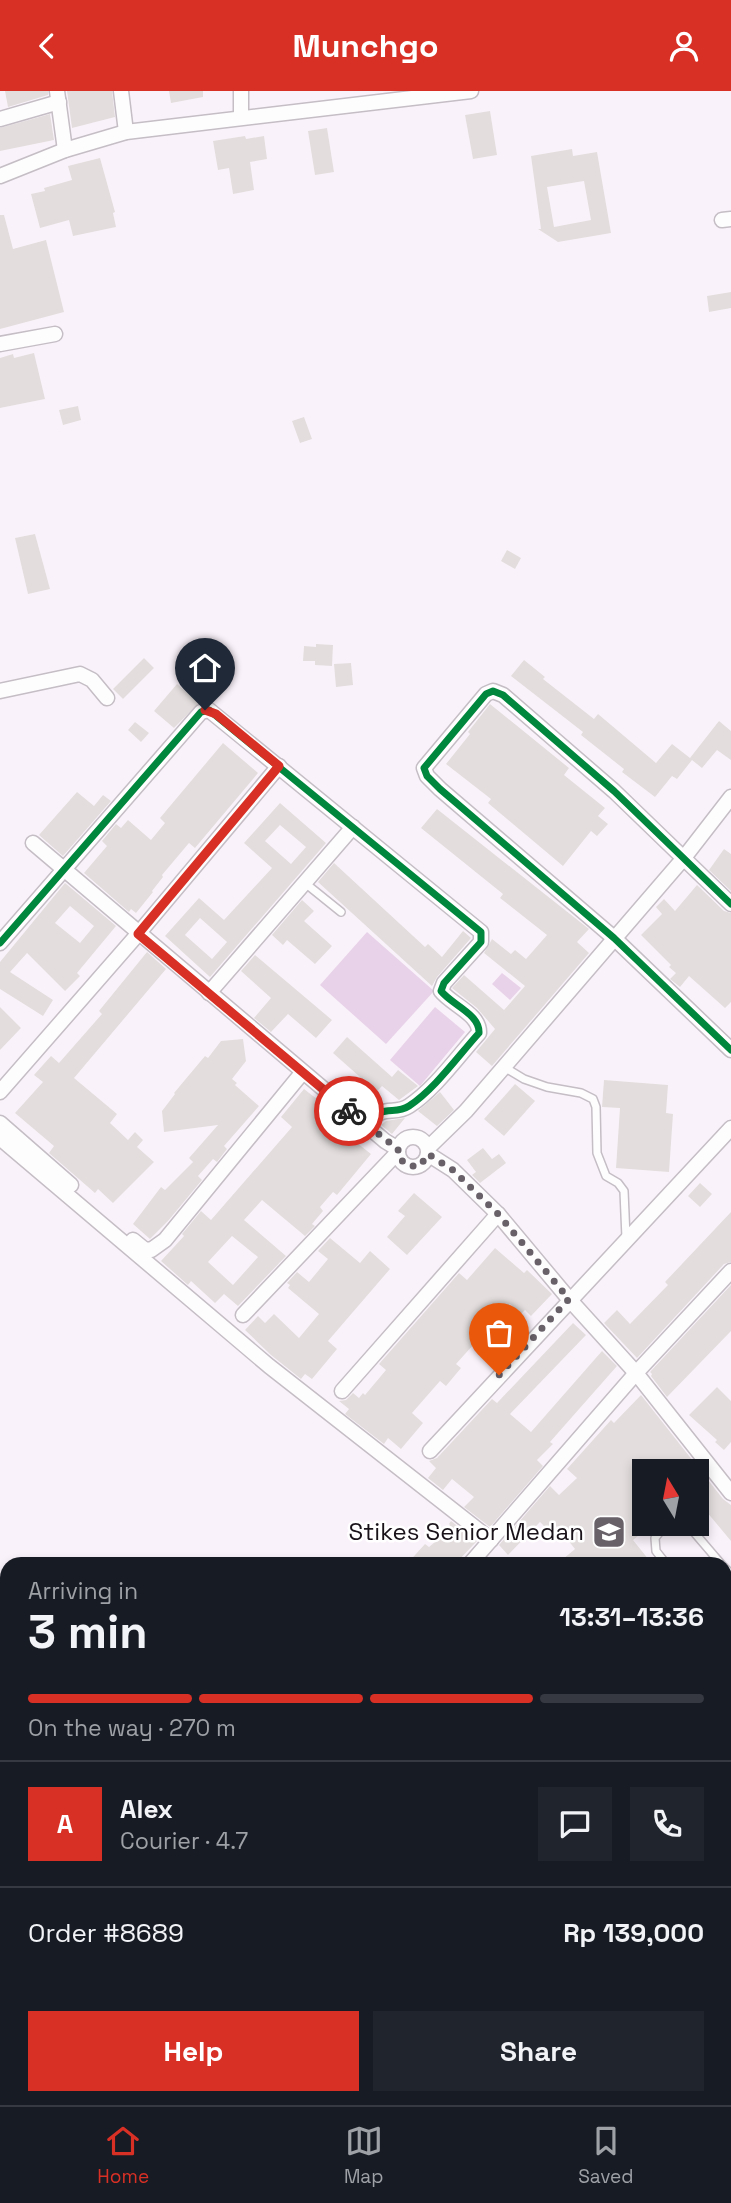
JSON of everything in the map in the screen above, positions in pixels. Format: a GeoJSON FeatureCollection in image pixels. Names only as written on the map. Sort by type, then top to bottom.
{"type":"FeatureCollection","features":[{"type":"Feature","properties":{"kind":"street"},"geometry":{"type":"LineString","coordinates":[[121,91],[127,132]]}},
{"type":"Feature","properties":{"kind":"street"},"geometry":{"type":"LineString","coordinates":[[241,91],[241,117]]}},
{"type":"Feature","properties":{"kind":"street"},"geometry":{"type":"LineString","coordinates":[[0,176],[65,150],[127,132],[471,91]]}},
{"type":"Feature","properties":{"kind":"street"},"geometry":{"type":"LineString","coordinates":[[0,119],[58,97],[65,150]]}},
{"type":"Feature","properties":{"kind":"street"},"geometry":{"type":"LineString","coordinates":[[0,344],[55,334]]}},
{"type":"Feature","properties":{"kind":"street"},"geometry":{"type":"LineString","coordinates":[[0,691],[80,674],[92,680],[107,698]]}},
{"type":"Feature","properties":{"kind":"street"},"geometry":{"type":"LineString","coordinates":[[731,904],[614,791],[502,695],[493,691],[486,694],[424,768],[426,776],[614,938],[731,1050]]}},
{"type":"Feature","properties":{"kind":"street"},"geometry":{"type":"LineString","coordinates":[[0,943],[205,710],[216,714],[481,932],[482,937],[475,950],[444,983],[441,991],[474,1019],[479,1028],[478,1033],[438,1079],[407,1108],[380,1111],[366,1124]]}},
{"type":"Feature","properties":{"kind":"street"},"geometry":{"type":"LineString","coordinates":[[0,1092],[138,934],[279,766]]}},
{"type":"Feature","properties":{"kind":"street"},"geometry":{"type":"LineString","coordinates":[[33,843],[302,1073],[398,1150],[402,1163],[414,1167],[425,1162],[428,1151],[466,1111],[683,859],[731,797]]}},
{"type":"Feature","properties":{"kind":"street"},"geometry":{"type":"LineString","coordinates":[[209,993],[354,827]]}},
{"type":"Feature","properties":{"kind":"street"},"geometry":{"type":"LineString","coordinates":[[0,1123],[138,1244],[151,1250],[166,1240],[302,1073]]}},
{"type":"Feature","properties":{"kind":"street"},"geometry":{"type":"LineString","coordinates":[[430,1451],[731,1128]]}},
{"type":"Feature","properties":{"kind":"street"},"geometry":{"type":"LineString","coordinates":[[0,1138],[269,1366],[491,1540]]}},
{"type":"Feature","properties":{"kind":"street"},"geometry":{"type":"LineString","coordinates":[[243,1315],[403,1142],[413,1138],[421,1139],[428,1151],[453,1170],[498,1214],[636,1373],[731,1493]]}},
{"type":"Feature","properties":{"kind":"street"},"geometry":{"type":"LineString","coordinates":[[342,1391],[498,1214]]}},
{"type":"Feature","properties":{"kind":"street"},"geometry":{"type":"LineString","coordinates":[[476,1557],[636,1373],[731,1271]]}},
{"type":"Feature","properties":{"kind":"lane"},"geometry":{"type":"LineString","coordinates":[[304,882],[341,912]]}},
{"type":"Feature","properties":{"kind":"lane"},"geometry":{"type":"LineString","coordinates":[[504,1066],[524,1079],[547,1087],[581,1093],[593,1100],[596,1107],[597,1153],[606,1176],[618,1183],[624,1191],[626,1238]]}},
{"type":"Feature","properties":{"kind":"lane"},"geometry":{"type":"LineString","coordinates":[[656,1537],[656,1551],[661,1557]]}},
{"type":"Feature","properties":{"kind":"lane"},"geometry":{"type":"LineString","coordinates":[[698,1537],[715,1557]]}},
{"type":"Feature","properties":{"kind":"shaded area"},"geometry":{"type":"Polygon","coordinates":[[[367,932],[434,991],[386,1044],[320,985],[367,932]]]}},
{"type":"Feature","properties":{"kind":"shaded area"},"geometry":{"type":"Polygon","coordinates":[[[502,973],[521,988],[510,1000],[492,984],[502,973]]]}},
{"type":"Feature","properties":{"kind":"shaded area"},"geometry":{"type":"Polygon","coordinates":[[[435,1007],[465,1032],[420,1086],[390,1060],[435,1007]]]}},
{"type":"Feature","properties":{"kind":"building"},"geometry":{"type":"Polygon","coordinates":[[[5,91],[48,91],[48,95],[8,107],[5,91]]]}},
{"type":"Feature","properties":{"kind":"building"},"geometry":{"type":"Polygon","coordinates":[[[67,91],[112,91],[115,117],[72,128],[67,91]]]}},
{"type":"Feature","properties":{"kind":"building"},"geometry":{"type":"Polygon","coordinates":[[[169,91],[203,91],[203,97],[171,103],[169,91]]]}},
{"type":"Feature","properties":{"kind":"building"},"geometry":{"type":"Polygon","coordinates":[[[490,111],[497,155],[473,159],[465,115],[490,111]]]}},
{"type":"Feature","properties":{"kind":"building"},"geometry":{"type":"Polygon","coordinates":[[[50,114],[54,140],[0,151],[0,128],[50,114]]]}},
{"type":"Feature","properties":{"kind":"building"},"geometry":{"type":"Polygon","coordinates":[[[327,128],[334,172],[315,175],[308,131],[327,128]]]}},
{"type":"Feature","properties":{"kind":"building"},"geometry":{"type":"Polygon","coordinates":[[[245,136],[246,139],[264,136],[267,159],[250,162],[254,190],[233,194],[229,168],[218,170],[213,141],[245,136]]]}},
{"type":"Feature","properties":{"kind":"building"},"geometry":{"type":"Polygon","coordinates":[[[572,149],[573,156],[597,152],[611,233],[558,242],[538,229],[541,229],[531,156],[572,149]],[[584,181],[547,187],[554,227],[591,220],[584,181]]]}},
{"type":"Feature","properties":{"kind":"building"},"geometry":{"type":"Polygon","coordinates":[[[100,158],[115,212],[116,227],[73,236],[69,220],[40,228],[31,194],[72,180],[68,166],[100,158]]]}},
{"type":"Feature","properties":{"kind":"building"},"geometry":{"type":"Polygon","coordinates":[[[0,215],[4,215],[13,249],[46,240],[64,312],[0,329],[0,215]]]}},
{"type":"Feature","properties":{"kind":"building"},"geometry":{"type":"Polygon","coordinates":[[[731,292],[731,308],[709,312],[707,296],[731,292]]]}},
{"type":"Feature","properties":{"kind":"building"},"geometry":{"type":"Polygon","coordinates":[[[34,353],[45,399],[0,408],[0,358],[34,353]]]}},
{"type":"Feature","properties":{"kind":"building"},"geometry":{"type":"Polygon","coordinates":[[[78,406],[81,420],[63,425],[59,410],[78,406]]]}},
{"type":"Feature","properties":{"kind":"building"},"geometry":{"type":"Polygon","coordinates":[[[304,417],[312,439],[300,443],[292,421],[304,417]]]}},
{"type":"Feature","properties":{"kind":"building"},"geometry":{"type":"Polygon","coordinates":[[[35,534],[50,589],[28,594],[15,538],[35,534]]]}},
{"type":"Feature","properties":{"kind":"building"},"geometry":{"type":"Polygon","coordinates":[[[507,550],[521,558],[515,569],[501,561],[507,550]]]}},
{"type":"Feature","properties":{"kind":"building"},"geometry":{"type":"Polygon","coordinates":[[[316,644],[333,645],[332,666],[303,661],[304,646],[316,647],[316,644]]]}},
{"type":"Feature","properties":{"kind":"building"},"geometry":{"type":"Polygon","coordinates":[[[144,658],[154,668],[123,699],[113,689],[144,658]]]}},
{"type":"Feature","properties":{"kind":"building"},"geometry":{"type":"Polygon","coordinates":[[[524,660],[545,677],[543,679],[594,719],[598,714],[656,763],[672,744],[690,758],[719,721],[731,731],[731,760],[717,750],[702,768],[692,760],[677,779],[672,776],[655,797],[581,735],[583,732],[511,676],[524,660]]]}},
{"type":"Feature","properties":{"kind":"building"},"geometry":{"type":"Polygon","coordinates":[[[351,663],[353,685],[336,687],[334,664],[351,663]]]}},
{"type":"Feature","properties":{"kind":"building"},"geometry":{"type":"Polygon","coordinates":[[[177,684],[199,703],[174,728],[154,711],[177,684]]]}},
{"type":"Feature","properties":{"kind":"building"},"geometry":{"type":"Polygon","coordinates":[[[490,704],[569,768],[564,775],[605,808],[598,816],[608,824],[597,836],[591,831],[563,866],[488,803],[491,799],[446,764],[490,704]]]}},
{"type":"Feature","properties":{"kind":"building"},"geometry":{"type":"Polygon","coordinates":[[[135,722],[149,733],[141,742],[128,730],[135,722]]]}},
{"type":"Feature","properties":{"kind":"building"},"geometry":{"type":"Polygon","coordinates":[[[223,743],[258,773],[195,848],[189,843],[162,875],[153,892],[136,913],[131,909],[129,912],[84,873],[107,846],[102,841],[116,824],[121,828],[128,820],[151,840],[165,823],[160,818],[223,743]]]}},
{"type":"Feature","properties":{"kind":"building"},"geometry":{"type":"Polygon","coordinates":[[[77,792],[94,806],[103,795],[111,801],[63,856],[39,835],[77,792]]]}},
{"type":"Feature","properties":{"kind":"building"},"geometry":{"type":"Polygon","coordinates":[[[280,803],[326,843],[210,977],[165,936],[199,898],[224,920],[272,868],[244,843],[280,803]],[[280,825],[265,841],[291,864],[306,847],[280,825]],[[200,918],[185,935],[212,959],[227,942],[200,918]]]}},
{"type":"Feature","properties":{"kind":"building"},"geometry":{"type":"Polygon","coordinates":[[[437,809],[589,929],[577,942],[589,953],[492,1066],[476,1052],[495,1029],[477,1008],[452,988],[464,975],[504,1010],[525,986],[484,953],[492,939],[511,954],[515,950],[526,959],[547,935],[500,898],[503,894],[421,828],[437,809]]]}},
{"type":"Feature","properties":{"kind":"building"},"geometry":{"type":"Polygon","coordinates":[[[724,849],[731,854],[731,891],[709,870],[724,849]]]}},
{"type":"Feature","properties":{"kind":"building"},"geometry":{"type":"Polygon","coordinates":[[[334,863],[425,947],[428,944],[442,957],[463,931],[471,938],[432,986],[318,882],[334,863]]]}},
{"type":"Feature","properties":{"kind":"building"},"geometry":{"type":"Polygon","coordinates":[[[65,883],[116,926],[77,973],[80,976],[65,991],[27,953],[10,972],[53,1000],[43,1016],[0,989],[0,962],[65,883]],[[70,906],[55,923],[80,943],[94,926],[70,906]]]}},
{"type":"Feature","properties":{"kind":"building"},"geometry":{"type":"Polygon","coordinates":[[[697,885],[724,911],[731,913],[731,1002],[725,1008],[689,976],[680,987],[670,979],[676,973],[669,967],[671,965],[641,935],[662,914],[656,907],[664,899],[675,911],[697,885]]]}},
{"type":"Feature","properties":{"kind":"building"},"geometry":{"type":"Polygon","coordinates":[[[302,900],[314,911],[304,921],[332,946],[315,964],[287,940],[283,945],[272,935],[302,900]]]}},
{"type":"Feature","properties":{"kind":"building"},"geometry":{"type":"Polygon","coordinates":[[[147,952],[166,969],[74,1078],[117,1114],[110,1123],[128,1140],[135,1132],[143,1140],[137,1147],[154,1162],[113,1203],[98,1189],[95,1193],[49,1153],[54,1146],[15,1113],[43,1082],[34,1075],[51,1056],[59,1063],[102,1014],[99,1011],[147,952]]]}},
{"type":"Feature","properties":{"kind":"building"},"geometry":{"type":"Polygon","coordinates":[[[255,955],[332,1020],[316,1038],[288,1014],[271,1032],[254,1018],[271,998],[241,971],[255,955]]]}},
{"type":"Feature","properties":{"kind":"building"},"geometry":{"type":"Polygon","coordinates":[[[0,1007],[21,1028],[0,1050],[0,1007]]]}},
{"type":"Feature","properties":{"kind":"building"},"geometry":{"type":"Polygon","coordinates":[[[347,1037],[392,1077],[398,1070],[418,1086],[399,1100],[382,1086],[361,1108],[346,1093],[360,1077],[333,1053],[347,1037]]]}},
{"type":"Feature","properties":{"kind":"building"},"geometry":{"type":"Polygon","coordinates":[[[243,1039],[246,1061],[232,1079],[237,1083],[235,1085],[259,1106],[224,1146],[227,1149],[217,1162],[213,1159],[198,1176],[202,1180],[150,1239],[133,1224],[161,1187],[165,1190],[193,1162],[189,1158],[218,1125],[164,1132],[162,1111],[205,1056],[208,1058],[221,1041],[243,1039]]]}},
{"type":"Feature","properties":{"kind":"building"},"geometry":{"type":"Polygon","coordinates":[[[604,1080],[668,1085],[666,1113],[673,1114],[669,1172],[616,1168],[620,1108],[602,1107],[604,1080]]]}},
{"type":"Feature","properties":{"kind":"building"},"geometry":{"type":"Polygon","coordinates":[[[515,1084],[535,1101],[504,1136],[484,1119],[515,1084]]]}},
{"type":"Feature","properties":{"kind":"building"},"geometry":{"type":"Polygon","coordinates":[[[304,1089],[353,1127],[347,1135],[371,1154],[337,1195],[333,1192],[320,1207],[323,1211],[312,1224],[315,1226],[305,1236],[262,1200],[244,1220],[286,1256],[238,1306],[224,1294],[215,1303],[191,1281],[188,1285],[161,1261],[184,1236],[182,1234],[201,1211],[211,1220],[292,1127],[281,1117],[304,1089]],[[232,1236],[208,1262],[233,1285],[258,1257],[232,1236]]]}},
{"type":"Feature","properties":{"kind":"building"},"geometry":{"type":"Polygon","coordinates":[[[440,1092],[454,1110],[437,1126],[418,1111],[440,1092]]]}},
{"type":"Feature","properties":{"kind":"building"},"geometry":{"type":"Polygon","coordinates":[[[405,1118],[392,1134],[381,1125],[386,1121],[405,1118]]]}},
{"type":"Feature","properties":{"kind":"building"},"geometry":{"type":"Polygon","coordinates":[[[483,1148],[492,1159],[499,1154],[506,1163],[480,1183],[472,1175],[476,1172],[467,1160],[483,1148]]]}},
{"type":"Feature","properties":{"kind":"building"},"geometry":{"type":"Polygon","coordinates":[[[700,1183],[712,1194],[700,1207],[688,1196],[700,1183]]]}},
{"type":"Feature","properties":{"kind":"building"},"geometry":{"type":"Polygon","coordinates":[[[414,1193],[442,1217],[407,1255],[387,1237],[405,1216],[398,1211],[414,1193]]]}},
{"type":"Feature","properties":{"kind":"building"},"geometry":{"type":"Polygon","coordinates":[[[731,1212],[731,1262],[724,1264],[637,1358],[604,1323],[617,1310],[630,1324],[668,1285],[665,1282],[731,1212]]]}},
{"type":"Feature","properties":{"kind":"building"},"geometry":{"type":"Polygon","coordinates":[[[330,1238],[360,1263],[370,1251],[390,1269],[328,1341],[337,1349],[312,1379],[305,1374],[301,1379],[245,1330],[258,1316],[265,1323],[274,1314],[299,1338],[319,1314],[288,1288],[290,1285],[287,1283],[297,1272],[309,1282],[328,1259],[318,1251],[330,1238]]]}},
{"type":"Feature","properties":{"kind":"building"},"geometry":{"type":"Polygon","coordinates":[[[495,1248],[524,1273],[527,1270],[552,1294],[531,1316],[525,1310],[521,1314],[510,1304],[456,1364],[461,1368],[446,1386],[440,1381],[412,1413],[423,1423],[401,1449],[388,1438],[384,1444],[345,1414],[349,1409],[339,1401],[346,1400],[353,1393],[359,1398],[363,1393],[365,1395],[386,1370],[379,1364],[459,1273],[467,1280],[495,1248]]]}},
{"type":"Feature","properties":{"kind":"building"},"geometry":{"type":"Polygon","coordinates":[[[731,1285],[731,1331],[667,1397],[650,1372],[731,1285]]]}},
{"type":"Feature","properties":{"kind":"building"},"geometry":{"type":"Polygon","coordinates":[[[573,1323],[586,1335],[510,1414],[531,1432],[602,1351],[617,1366],[550,1442],[553,1444],[537,1460],[543,1466],[490,1527],[464,1507],[474,1497],[452,1479],[443,1490],[428,1478],[436,1468],[429,1461],[437,1458],[492,1399],[497,1403],[573,1323]]]}},
{"type":"Feature","properties":{"kind":"building"},"geometry":{"type":"Polygon","coordinates":[[[717,1387],[731,1401],[731,1442],[724,1450],[715,1442],[717,1440],[689,1415],[717,1387]]]}},
{"type":"Feature","properties":{"kind":"building"},"geometry":{"type":"Polygon","coordinates":[[[641,1395],[691,1459],[632,1459],[632,1537],[637,1537],[633,1540],[647,1557],[566,1557],[575,1549],[557,1526],[551,1533],[540,1522],[508,1555],[499,1545],[550,1486],[559,1495],[577,1478],[567,1469],[611,1420],[614,1423],[641,1395]]]}},
{"type":"Feature","properties":{"kind":"building"},"geometry":{"type":"Polygon","coordinates":[[[709,1481],[731,1505],[731,1541],[709,1515],[709,1481]]]}},
{"type":"Feature","properties":{"kind":"building"},"geometry":{"type":"Polygon","coordinates":[[[451,1521],[477,1541],[462,1557],[413,1557],[425,1544],[429,1547],[435,1542],[451,1521]]]}},
{"type":"Feature","properties":{"kind":"cycle path"},"geometry":{"type":"LineString","coordinates":[[731,904],[614,791],[503,695],[493,691],[486,694],[424,768],[427,776],[440,789],[614,938],[731,1050]]}},
{"type":"Feature","properties":{"kind":"cycle path"},"geometry":{"type":"LineString","coordinates":[[0,943],[201,712],[209,710],[481,932],[481,942],[444,983],[441,991],[475,1020],[479,1033],[419,1099],[404,1109],[378,1114],[366,1124]]}},
{"type":"Feature","properties":{"kind":"way so far"},"geometry":{"type":"LineString","coordinates":[[349,1111],[398,1149],[402,1163],[420,1166],[428,1154],[453,1170],[498,1214],[569,1299],[499,1375]]}},
{"type":"Feature","properties":{"kind":"place","name":"Stikes Senior Medan"},"geometry":{"type":"Point","coordinates":[609,1532]}},
{"type":"Feature","properties":{"kind":"route"},"geometry":{"type":"LineString","coordinates":[[205,710],[216,714],[279,766],[138,934],[349,1111]]}}]}
